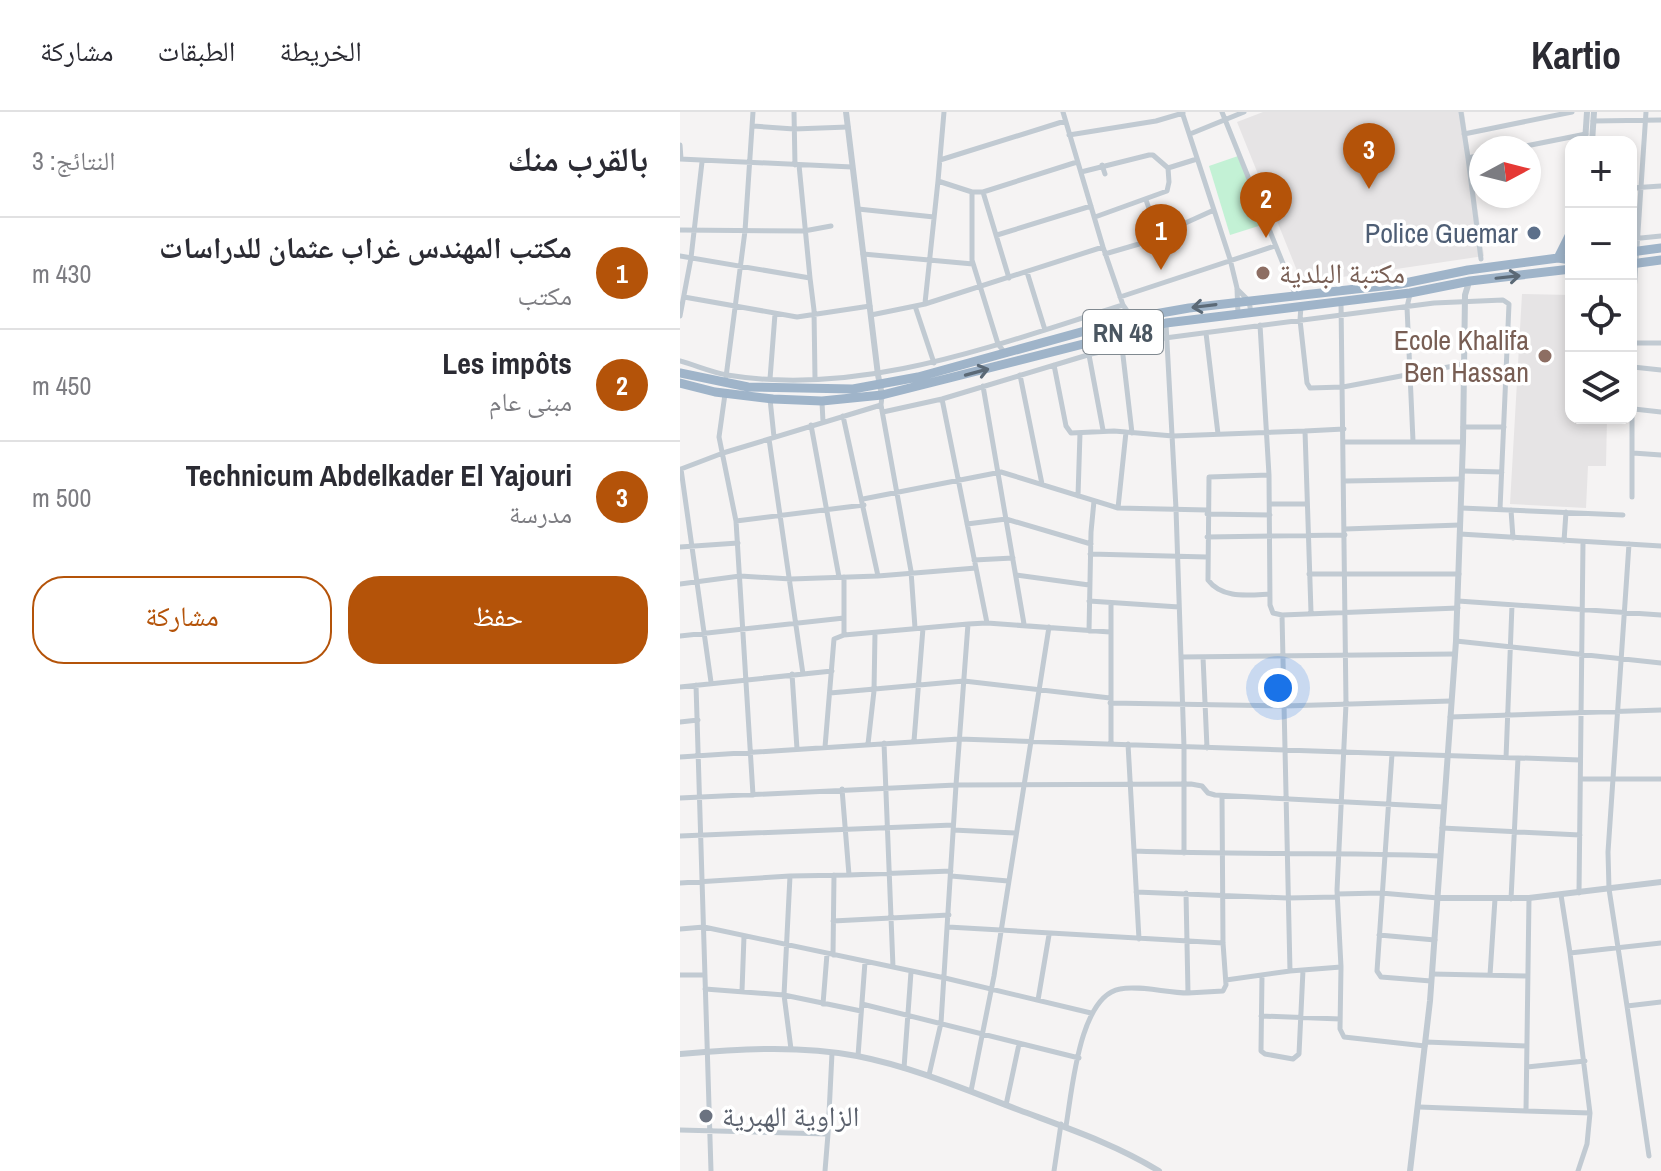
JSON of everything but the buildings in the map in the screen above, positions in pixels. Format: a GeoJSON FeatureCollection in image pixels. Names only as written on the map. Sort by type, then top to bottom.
{"type":"FeatureCollection","features":[{"type":"Feature","properties":{"kind":"highway"},"geometry":{"type":"LineString","coordinates":[[1558,258],[1565,244]]}},
{"type":"Feature","properties":{"kind":"highway"},"geometry":{"type":"LineString","coordinates":[[1637,251],[1661,248]]}},
{"type":"Feature","properties":{"kind":"highway","name":"RN 48"},"geometry":{"type":"LineString","coordinates":[[726,384],[770,398],[822,401],[1166,323],[1251,313],[1299,301],[1468,270],[1565,257]]}},
{"type":"Feature","properties":{"kind":"highway"},"geometry":{"type":"LineString","coordinates":[[1637,264],[1661,260]]}},
{"type":"Feature","properties":{"kind":"highway","name":"RN 48"},"geometry":{"type":"LineString","coordinates":[[681,383],[881,390],[976,356],[1005,353],[1132,318],[1236,302],[1341,301],[1565,270]]}},
{"type":"Feature","properties":{"kind":"street"},"geometry":{"type":"LineString","coordinates":[[753,112],[745,231],[719,433],[736,521],[753,795]]}},
{"type":"Feature","properties":{"kind":"street"},"geometry":{"type":"LineString","coordinates":[[794,112],[814,314],[815,379]]}},
{"type":"Feature","properties":{"kind":"street"},"geometry":{"type":"LineString","coordinates":[[846,112],[883,412],[911,571],[915,628]]}},
{"type":"Feature","properties":{"kind":"street"},"geometry":{"type":"LineString","coordinates":[[925,304],[944,112]]}},
{"type":"Feature","properties":{"kind":"street"},"geometry":{"type":"LineString","coordinates":[[1063,112],[1104,251],[1123,305],[1132,318]]}},
{"type":"Feature","properties":{"kind":"street"},"geometry":{"type":"LineString","coordinates":[[1069,135],[1156,121],[1183,112],[1230,259],[1237,288],[1238,315]]}},
{"type":"Feature","properties":{"kind":"street"},"geometry":{"type":"LineString","coordinates":[[1222,112],[1299,301],[1309,387],[1343,387],[1464,364]]}},
{"type":"Feature","properties":{"kind":"street"},"geometry":{"type":"LineString","coordinates":[[1190,134],[1244,112]]}},
{"type":"Feature","properties":{"kind":"street"},"geometry":{"type":"LineString","coordinates":[[1461,112],[1481,259]]}},
{"type":"Feature","properties":{"kind":"street"},"geometry":{"type":"LineString","coordinates":[[1464,134],[1572,112]]}},
{"type":"Feature","properties":{"kind":"street"},"geometry":{"type":"LineString","coordinates":[[1541,143],[1586,134],[1587,112]]}},
{"type":"Feature","properties":{"kind":"street"},"geometry":{"type":"LineString","coordinates":[[1592,136],[1594,112]]}},
{"type":"Feature","properties":{"kind":"street"},"geometry":{"type":"LineString","coordinates":[[1637,243],[1646,112]]}},
{"type":"Feature","properties":{"kind":"street"},"geometry":{"type":"LineString","coordinates":[[1593,121],[1661,120]]}},
{"type":"Feature","properties":{"kind":"street"},"geometry":{"type":"LineString","coordinates":[[940,160],[1065,121]]}},
{"type":"Feature","properties":{"kind":"street"},"geometry":{"type":"LineString","coordinates":[[752,126],[794,129],[848,127]]}},
{"type":"Feature","properties":{"kind":"street"},"geometry":{"type":"LineString","coordinates":[[680,145],[680,159],[702,162],[852,167]]}},
{"type":"Feature","properties":{"kind":"street"},"geometry":{"type":"LineString","coordinates":[[1081,172],[1153,155],[1168,168],[1167,191],[1095,217]]}},
{"type":"Feature","properties":{"kind":"street"},"geometry":{"type":"LineString","coordinates":[[1168,168],[1197,159]]}},
{"type":"Feature","properties":{"kind":"street"},"geometry":{"type":"LineString","coordinates":[[680,316],[695,231],[702,162]]}},
{"type":"Feature","properties":{"kind":"street"},"geometry":{"type":"LineString","coordinates":[[938,181],[972,192],[983,192],[1077,162]]}},
{"type":"Feature","properties":{"kind":"street"},"geometry":{"type":"LineString","coordinates":[[1102,165],[1105,174]]}},
{"type":"Feature","properties":{"kind":"street"},"geometry":{"type":"LineString","coordinates":[[1637,187],[1661,186]]}},
{"type":"Feature","properties":{"kind":"street"},"geometry":{"type":"LineString","coordinates":[[972,192],[973,264],[998,344],[1005,353]]}},
{"type":"Feature","properties":{"kind":"street"},"geometry":{"type":"LineString","coordinates":[[983,192],[1009,278]]}},
{"type":"Feature","properties":{"kind":"street"},"geometry":{"type":"LineString","coordinates":[[1146,200],[1158,234]]}},
{"type":"Feature","properties":{"kind":"street"},"geometry":{"type":"LineString","coordinates":[[997,235],[1091,206]]}},
{"type":"Feature","properties":{"kind":"street"},"geometry":{"type":"LineString","coordinates":[[858,209],[934,217]]}},
{"type":"Feature","properties":{"kind":"street"},"geometry":{"type":"LineString","coordinates":[[871,315],[925,304],[1027,272],[1139,244],[1214,210]]}},
{"type":"Feature","properties":{"kind":"street"},"geometry":{"type":"LineString","coordinates":[[680,230],[804,231],[831,226]]}},
{"type":"Feature","properties":{"kind":"street"},"geometry":{"type":"LineString","coordinates":[[1639,238],[1661,236]]}},
{"type":"Feature","properties":{"kind":"street"},"geometry":{"type":"LineString","coordinates":[[1120,297],[1275,246]]}},
{"type":"Feature","properties":{"kind":"street"},"geometry":{"type":"LineString","coordinates":[[863,254],[973,264]]}},
{"type":"Feature","properties":{"kind":"street"},"geometry":{"type":"LineString","coordinates":[[680,256],[810,278]]}},
{"type":"Feature","properties":{"kind":"street"},"geometry":{"type":"LineString","coordinates":[[1410,1171],[1432,978],[1456,641],[1468,270]]}},
{"type":"Feature","properties":{"kind":"street"},"geometry":{"type":"LineString","coordinates":[[1027,272],[1045,330]]}},
{"type":"Feature","properties":{"kind":"street"},"geometry":{"type":"LineString","coordinates":[[1237,288],[1249,301],[1251,313]]}},
{"type":"Feature","properties":{"kind":"street"},"geometry":{"type":"LineString","coordinates":[[1410,293],[1407,307],[1413,441]]}},
{"type":"Feature","properties":{"kind":"street"},"geometry":{"type":"LineString","coordinates":[[684,297],[797,317],[870,306]]}},
{"type":"Feature","properties":{"kind":"street"},"geometry":{"type":"LineString","coordinates":[[1341,301],[1346,753],[1337,895],[1341,967],[1340,1032],[1344,1037],[1425,1044],[1527,1046]]}},
{"type":"Feature","properties":{"kind":"street"},"geometry":{"type":"LineString","coordinates":[[883,412],[942,399],[1089,355],[1165,338],[1407,307],[1465,301],[1508,302],[1509,340],[1500,509]]}},
{"type":"Feature","properties":{"kind":"street"},"geometry":{"type":"LineString","coordinates":[[711,682],[680,469],[843,416],[881,390],[932,362],[976,356],[998,344],[1123,305]]}},
{"type":"Feature","properties":{"kind":"street"},"geometry":{"type":"LineString","coordinates":[[915,306],[932,362],[939,371]]}},
{"type":"Feature","properties":{"kind":"street"},"geometry":{"type":"LineString","coordinates":[[770,379],[775,314]]}},
{"type":"Feature","properties":{"kind":"street"},"geometry":{"type":"LineString","coordinates":[[1081,318],[1089,330]]}},
{"type":"Feature","properties":{"kind":"street"},"geometry":{"type":"LineString","coordinates":[[1166,323],[1178,557],[1184,853]]}},
{"type":"Feature","properties":{"kind":"street"},"geometry":{"type":"LineString","coordinates":[[1260,325],[1268,431],[1270,594],[1273,613],[1282,615],[1458,604],[1661,615]]}},
{"type":"Feature","properties":{"kind":"street"},"geometry":{"type":"LineString","coordinates":[[1206,333],[1218,434]]}},
{"type":"Feature","properties":{"kind":"street"},"geometry":{"type":"LineString","coordinates":[[1464,338],[1509,340]]}},
{"type":"Feature","properties":{"kind":"street"},"geometry":{"type":"LineString","coordinates":[[1637,343],[1661,343]]}},
{"type":"Feature","properties":{"kind":"street"},"geometry":{"type":"LineString","coordinates":[[1118,508],[1129,433],[1122,347]]}},
{"type":"Feature","properties":{"kind":"street"},"geometry":{"type":"LineString","coordinates":[[1089,355],[1103,430]]}},
{"type":"Feature","properties":{"kind":"street"},"geometry":{"type":"LineString","coordinates":[[680,361],[726,384],[770,379],[815,379],[881,390]]}},
{"type":"Feature","properties":{"kind":"street"},"geometry":{"type":"LineString","coordinates":[[1054,365],[1070,433],[1103,430],[1173,436],[1344,429]]}},
{"type":"Feature","properties":{"kind":"street"},"geometry":{"type":"LineString","coordinates":[[1637,367],[1661,370]]}},
{"type":"Feature","properties":{"kind":"street"},"geometry":{"type":"LineString","coordinates":[[1020,375],[1042,484]]}},
{"type":"Feature","properties":{"kind":"street"},"geometry":{"type":"LineString","coordinates":[[1464,377],[1507,382]]}},
{"type":"Feature","properties":{"kind":"street"},"geometry":{"type":"LineString","coordinates":[[983,386],[1024,624]]}},
{"type":"Feature","properties":{"kind":"street"},"geometry":{"type":"LineString","coordinates":[[770,398],[781,516],[803,674]]}},
{"type":"Feature","properties":{"kind":"street"},"geometry":{"type":"LineString","coordinates":[[942,399],[987,623]]}},
{"type":"Feature","properties":{"kind":"street"},"geometry":{"type":"LineString","coordinates":[[822,401],[823,422]]}},
{"type":"Feature","properties":{"kind":"street"},"geometry":{"type":"LineString","coordinates":[[1637,409],[1661,412]]}},
{"type":"Feature","properties":{"kind":"street"},"geometry":{"type":"LineString","coordinates":[[843,416],[878,576]]}},
{"type":"Feature","properties":{"kind":"street"},"geometry":{"type":"LineString","coordinates":[[1632,497],[1634,424]]}},
{"type":"Feature","properties":{"kind":"street"},"geometry":{"type":"LineString","coordinates":[[811,425],[842,577],[844,635]]}},
{"type":"Feature","properties":{"kind":"street"},"geometry":{"type":"LineString","coordinates":[[1463,427],[1504,427]]}},
{"type":"Feature","properties":{"kind":"street"},"geometry":{"type":"LineString","coordinates":[[1305,431],[1311,612]]}},
{"type":"Feature","properties":{"kind":"street"},"geometry":{"type":"LineString","coordinates":[[1078,496],[1080,433]]}},
{"type":"Feature","properties":{"kind":"street"},"geometry":{"type":"LineString","coordinates":[[1344,442],[1463,442]]}},
{"type":"Feature","properties":{"kind":"street"},"geometry":{"type":"LineString","coordinates":[[1633,453],[1661,455]]}},
{"type":"Feature","properties":{"kind":"street"},"geometry":{"type":"LineString","coordinates":[[736,521],[828,510],[958,478],[998,472],[1118,508],[1270,515]]}},
{"type":"Feature","properties":{"kind":"street"},"geometry":{"type":"LineString","coordinates":[[1345,481],[1502,472]]}},
{"type":"Feature","properties":{"kind":"street"},"geometry":{"type":"LineString","coordinates":[[1269,475],[1209,477],[1207,557],[1208,580],[1218,589],[1237,595],[1270,594]]}},
{"type":"Feature","properties":{"kind":"street"},"geometry":{"type":"LineString","coordinates":[[1089,631],[1094,501]]}},
{"type":"Feature","properties":{"kind":"street"},"geometry":{"type":"LineString","coordinates":[[1270,504],[1307,504]]}},
{"type":"Feature","properties":{"kind":"street"},"geometry":{"type":"LineString","coordinates":[[1461,508],[1623,515]]}},
{"type":"Feature","properties":{"kind":"street"},"geometry":{"type":"LineString","coordinates":[[1511,510],[1513,538]]}},
{"type":"Feature","properties":{"kind":"street"},"geometry":{"type":"LineString","coordinates":[[1564,541],[1566,512]]}},
{"type":"Feature","properties":{"kind":"street"},"geometry":{"type":"LineString","coordinates":[[967,524],[1006,519],[1091,544]]}},
{"type":"Feature","properties":{"kind":"street"},"geometry":{"type":"LineString","coordinates":[[1207,537],[1308,536],[1461,525]]}},
{"type":"Feature","properties":{"kind":"street"},"geometry":{"type":"LineString","coordinates":[[1460,534],[1661,546]]}},
{"type":"Feature","properties":{"kind":"street"},"geometry":{"type":"LineString","coordinates":[[1579,893],[1583,542]]}},
{"type":"Feature","properties":{"kind":"street"},"geometry":{"type":"LineString","coordinates":[[680,547],[738,543]]}},
{"type":"Feature","properties":{"kind":"street"},"geometry":{"type":"LineString","coordinates":[[1629,544],[1608,841],[1609,889],[1649,1156]]}},
{"type":"Feature","properties":{"kind":"street"},"geometry":{"type":"LineString","coordinates":[[1090,554],[1207,557]]}},
{"type":"Feature","properties":{"kind":"street"},"geometry":{"type":"LineString","coordinates":[[974,560],[1013,558]]}},
{"type":"Feature","properties":{"kind":"street"},"geometry":{"type":"LineString","coordinates":[[680,584],[740,576],[791,579],[976,568]]}},
{"type":"Feature","properties":{"kind":"street"},"geometry":{"type":"LineString","coordinates":[[1309,574],[1459,574]]}},
{"type":"Feature","properties":{"kind":"street"},"geometry":{"type":"LineString","coordinates":[[1016,575],[1089,585]]}},
{"type":"Feature","properties":{"kind":"street"},"geometry":{"type":"LineString","coordinates":[[1089,601],[1179,607]]}},
{"type":"Feature","properties":{"kind":"street"},"geometry":{"type":"LineString","coordinates":[[1111,603],[1111,743]]}},
{"type":"Feature","properties":{"kind":"street"},"geometry":{"type":"LineString","coordinates":[[1506,758],[1512,605]]}},
{"type":"Feature","properties":{"kind":"street"},"geometry":{"type":"LineString","coordinates":[[1282,615],[1290,971]]}},
{"type":"Feature","properties":{"kind":"street"},"geometry":{"type":"LineString","coordinates":[[680,636],[844,618]]}},
{"type":"Feature","properties":{"kind":"street"},"geometry":{"type":"LineString","coordinates":[[825,747],[834,639],[844,635],[987,623],[1110,632]]}},
{"type":"Feature","properties":{"kind":"street"},"geometry":{"type":"LineString","coordinates":[[929,1075],[941,1023],[945,978],[968,624]]}},
{"type":"Feature","properties":{"kind":"street"},"geometry":{"type":"LineString","coordinates":[[971,1091],[991,990],[1049,627]]}},
{"type":"Feature","properties":{"kind":"street"},"geometry":{"type":"LineString","coordinates":[[914,741],[923,628]]}},
{"type":"Feature","properties":{"kind":"street"},"geometry":{"type":"LineString","coordinates":[[868,744],[874,691],[875,633]]}},
{"type":"Feature","properties":{"kind":"street"},"geometry":{"type":"LineString","coordinates":[[1456,641],[1661,663]]}},
{"type":"Feature","properties":{"kind":"street"},"geometry":{"type":"LineString","coordinates":[[1181,657],[1454,654]]}},
{"type":"Feature","properties":{"kind":"street"},"geometry":{"type":"LineString","coordinates":[[1203,657],[1207,748]]}},
{"type":"Feature","properties":{"kind":"street"},"geometry":{"type":"LineString","coordinates":[[680,687],[832,671]]}},
{"type":"Feature","properties":{"kind":"street"},"geometry":{"type":"LineString","coordinates":[[792,674],[797,749]]}},
{"type":"Feature","properties":{"kind":"street"},"geometry":{"type":"LineString","coordinates":[[830,693],[964,681],[1110,700],[1182,705],[1284,706],[1451,701]]}},
{"type":"Feature","properties":{"kind":"street"},"geometry":{"type":"LineString","coordinates":[[696,685],[711,1171]]}},
{"type":"Feature","properties":{"kind":"street"},"geometry":{"type":"LineString","coordinates":[[1450,717],[1661,710]]}},
{"type":"Feature","properties":{"kind":"street"},"geometry":{"type":"LineString","coordinates":[[680,722],[698,720]]}},
{"type":"Feature","properties":{"kind":"street"},"geometry":{"type":"LineString","coordinates":[[680,757],[959,739],[1580,760]]}},
{"type":"Feature","properties":{"kind":"street"},"geometry":{"type":"LineString","coordinates":[[884,743],[893,967]]}},
{"type":"Feature","properties":{"kind":"street"},"geometry":{"type":"LineString","coordinates":[[1128,744],[1139,939]]}},
{"type":"Feature","properties":{"kind":"street"},"geometry":{"type":"LineString","coordinates":[[1392,754],[1376,968],[1378,976],[1528,976]]}},
{"type":"Feature","properties":{"kind":"street"},"geometry":{"type":"LineString","coordinates":[[1511,899],[1518,758]]}},
{"type":"Feature","properties":{"kind":"street"},"geometry":{"type":"LineString","coordinates":[[1581,779],[1661,779]]}},
{"type":"Feature","properties":{"kind":"street"},"geometry":{"type":"LineString","coordinates":[[680,798],[1024,783],[1184,784],[1198,785],[1209,794],[1222,796],[1444,807]]}},
{"type":"Feature","properties":{"kind":"street"},"geometry":{"type":"LineString","coordinates":[[842,789],[849,875]]}},
{"type":"Feature","properties":{"kind":"street"},"geometry":{"type":"LineString","coordinates":[[1054,1171],[1091,1013],[1100,1001],[1118,989],[1188,993],[1223,991],[1226,987],[1222,796]]}},
{"type":"Feature","properties":{"kind":"street"},"geometry":{"type":"LineString","coordinates":[[680,836],[887,826],[953,827],[1015,833]]}},
{"type":"Feature","properties":{"kind":"street"},"geometry":{"type":"LineString","coordinates":[[1442,828],[1580,835]]}},
{"type":"Feature","properties":{"kind":"street"},"geometry":{"type":"LineString","coordinates":[[1134,851],[1440,856]]}},
{"type":"Feature","properties":{"kind":"street"},"geometry":{"type":"LineString","coordinates":[[680,883],[889,872],[951,874],[1008,881]]}},
{"type":"Feature","properties":{"kind":"street"},"geometry":{"type":"LineString","coordinates":[[823,1004],[833,921],[834,875]]}},
{"type":"Feature","properties":{"kind":"street"},"geometry":{"type":"LineString","coordinates":[[790,876],[784,995],[791,1049]]}},
{"type":"Feature","properties":{"kind":"street"},"geometry":{"type":"LineString","coordinates":[[1136,892],[1287,898],[1381,893],[1511,899],[1661,882]]}},
{"type":"Feature","properties":{"kind":"street"},"geometry":{"type":"LineString","coordinates":[[1186,893],[1188,993]]}},
{"type":"Feature","properties":{"kind":"street"},"geometry":{"type":"LineString","coordinates":[[1561,895],[1590,1113],[1587,1144],[1578,1171]]}},
{"type":"Feature","properties":{"kind":"street"},"geometry":{"type":"LineString","coordinates":[[1526,1111],[1529,898]]}},
{"type":"Feature","properties":{"kind":"street"},"geometry":{"type":"LineString","coordinates":[[1490,975],[1495,899]]}},
{"type":"Feature","properties":{"kind":"street"},"geometry":{"type":"LineString","coordinates":[[833,921],[949,915]]}},
{"type":"Feature","properties":{"kind":"street"},"geometry":{"type":"LineString","coordinates":[[680,929],[704,927],[945,978],[1091,1013]]}},
{"type":"Feature","properties":{"kind":"street"},"geometry":{"type":"LineString","coordinates":[[948,927],[1223,943]]}},
{"type":"Feature","properties":{"kind":"street"},"geometry":{"type":"LineString","coordinates":[[1038,1000],[1049,935]]}},
{"type":"Feature","properties":{"kind":"street"},"geometry":{"type":"LineString","coordinates":[[1379,935],[1435,940]]}},
{"type":"Feature","properties":{"kind":"street"},"geometry":{"type":"LineString","coordinates":[[742,991],[744,936]]}},
{"type":"Feature","properties":{"kind":"street"},"geometry":{"type":"LineString","coordinates":[[1570,953],[1661,943]]}},
{"type":"Feature","properties":{"kind":"street"},"geometry":{"type":"LineString","coordinates":[[858,1056],[865,962]]}},
{"type":"Feature","properties":{"kind":"street"},"geometry":{"type":"LineString","coordinates":[[1226,980],[1341,967]]}},
{"type":"Feature","properties":{"kind":"street"},"geometry":{"type":"LineString","coordinates":[[1262,975],[1263,1053],[1293,1059],[1299,1054],[1303,970]]}},
{"type":"Feature","properties":{"kind":"street"},"geometry":{"type":"LineString","coordinates":[[904,1068],[911,972]]}},
{"type":"Feature","properties":{"kind":"street"},"geometry":{"type":"LineString","coordinates":[[680,975],[705,975]]}},
{"type":"Feature","properties":{"kind":"street"},"geometry":{"type":"LineString","coordinates":[[705,989],[784,995],[823,1004],[908,1015],[1079,1058]]}},
{"type":"Feature","properties":{"kind":"street"},"geometry":{"type":"LineString","coordinates":[[1627,1006],[1661,1002]]}},
{"type":"Feature","properties":{"kind":"street"},"geometry":{"type":"LineString","coordinates":[[1261,1016],[1340,1019]]}},
{"type":"Feature","properties":{"kind":"street"},"geometry":{"type":"LineString","coordinates":[[1006,1105],[1019,1044]]}},
{"type":"Feature","properties":{"kind":"street"},"geometry":{"type":"LineString","coordinates":[[680,1054],[791,1049],[858,1056],[929,1075],[1063,1125],[1154,1170]]}},
{"type":"Feature","properties":{"kind":"street"},"geometry":{"type":"LineString","coordinates":[[825,1171],[832,1053]]}},
{"type":"Feature","properties":{"kind":"street"},"geometry":{"type":"LineString","coordinates":[[1527,1067],[1585,1061]]}},
{"type":"Feature","properties":{"kind":"street"},"geometry":{"type":"LineString","coordinates":[[1419,1107],[1590,1113]]}},
{"type":"Feature","properties":{"kind":"street"},"geometry":{"type":"LineString","coordinates":[[680,1130],[828,1134]]}},
{"type":"Feature","properties":{"kind":"shaded area"},"geometry":{"type":"Polygon","coordinates":[[[1263,112],[1464,112],[1469,148],[1469,208],[1477,208],[1484,256],[1302,283],[1237,122],[1263,112]]]}},
{"type":"Feature","properties":{"kind":"shaded area","name":"Ecole Khalifa Ben Hassan"},"geometry":{"type":"Polygon","coordinates":[[[1522,294],[1565,295],[1565,424],[1607,424],[1606,466],[1588,466],[1586,508],[1510,504],[1522,294]]]}},
{"type":"Feature","properties":{"kind":"green space"},"geometry":{"type":"Polygon","coordinates":[[[1238,156],[1265,224],[1230,235],[1209,166],[1238,156]]]}},
{"type":"Feature","properties":{"kind":"place","name":"Technicum Abdelkader El Yajouri"},"geometry":{"type":"Point","coordinates":[1369,189]}},
{"type":"Feature","properties":{"kind":"place","name":"Police Guemar"},"geometry":{"type":"Point","coordinates":[1534,233]}},
{"type":"Feature","properties":{"kind":"place","name":"Les impôts"},"geometry":{"type":"Point","coordinates":[1266,238]}},
{"type":"Feature","properties":{"kind":"place","name":"مكتب المهندس غراب عثمان للدراسات"},"geometry":{"type":"Point","coordinates":[1161,270]}},
{"type":"Feature","properties":{"kind":"place","name":"مكتبة البلدية"},"geometry":{"type":"Point","coordinates":[1263,273]}},
{"type":"Feature","properties":{"kind":"place","name":"Ecole Khalifa Ben Hassan"},"geometry":{"type":"Point","coordinates":[1545,356]}},
{"type":"Feature","properties":{"kind":"place","name":"الزاوية الهبرية"},"geometry":{"type":"Point","coordinates":[706,1116]}}]}
